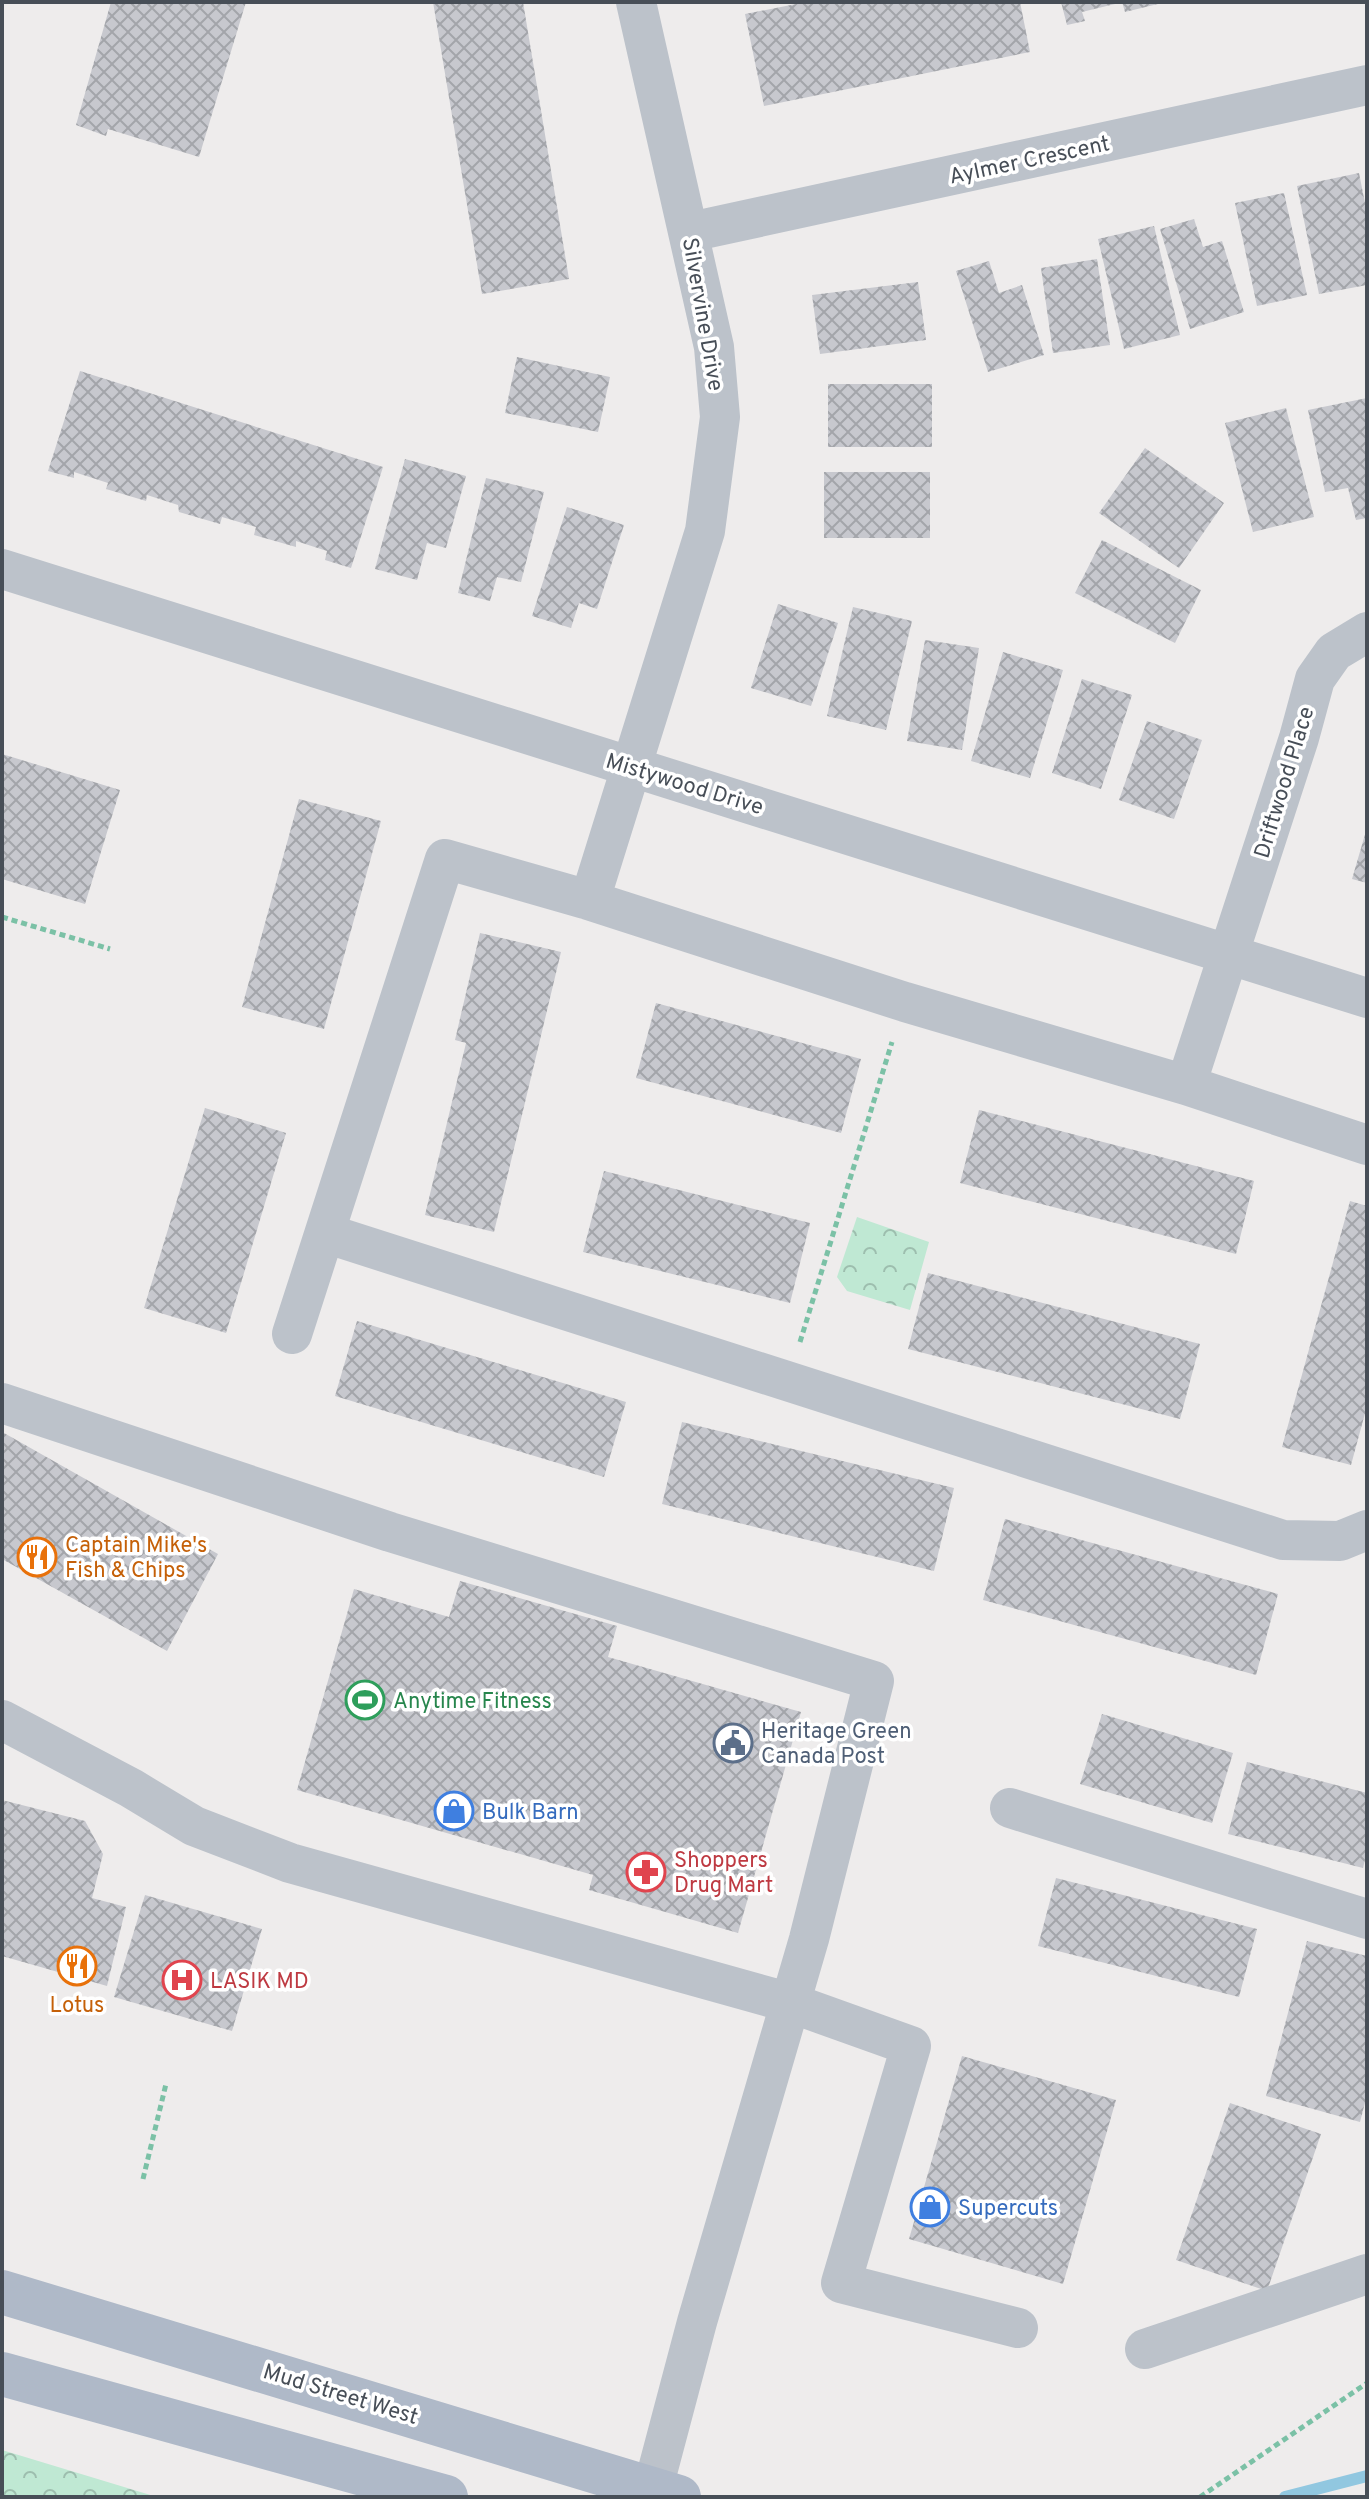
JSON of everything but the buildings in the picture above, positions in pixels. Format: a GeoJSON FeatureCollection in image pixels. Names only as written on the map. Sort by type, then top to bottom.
{"type":"FeatureCollection","features":[{"type":"Feature","properties":{"kind":"main road","name":"Mud Street West"},"geometry":{"type":"LineString","coordinates":[[2,2292],[666,2492]]}},
{"type":"Feature","properties":{"kind":"main road"},"geometry":{"type":"LineString","coordinates":[[2,2374],[446,2497]]}},
{"type":"Feature","properties":{"kind":"street","name":"Silvervine Drive"},"geometry":{"type":"LineString","coordinates":[[585,899],[592,893],[705,531],[720,417],[714,347],[636,2]]}},
{"type":"Feature","properties":{"kind":"street","name":"Aylmer Crescent"},"geometry":{"type":"LineString","coordinates":[[690,232],[1367,85]]}},
{"type":"Feature","properties":{"kind":"street","name":"Mistywood Drive"},"geometry":{"type":"LineString","coordinates":[[2,569],[1367,998]]}},
{"type":"Feature","properties":{"kind":"street","name":"Driftwood Place"},"geometry":{"type":"LineString","coordinates":[[1186,1085],[1299,738],[1315,679],[1334,652],[1367,632]]}},
{"type":"Feature","properties":{"kind":"street"},"geometry":{"type":"LineString","coordinates":[[292,1334],[445,859],[585,899],[905,1002],[1186,1085],[1367,1145]]}},
{"type":"Feature","properties":{"kind":"street"},"geometry":{"type":"LineString","coordinates":[[325,1233],[1283,1540],[1340,1541],[1367,1530]]}},
{"type":"Feature","properties":{"kind":"street"},"geometry":{"type":"LineString","coordinates":[[2,1403],[390,1532],[874,1681],[791,2003],[697,2322],[666,2492]]}},
{"type":"Feature","properties":{"kind":"street"},"geometry":{"type":"LineString","coordinates":[[2,1720],[131,1788],[194,1826],[290,1863],[791,2003],[911,2046],[841,2283],[1018,2328]]}},
{"type":"Feature","properties":{"kind":"street"},"geometry":{"type":"LineString","coordinates":[[1010,1808],[1367,1919]]}},
{"type":"Feature","properties":{"kind":"street"},"geometry":{"type":"LineString","coordinates":[[1145,2349],[1367,2274]]}},
{"type":"Feature","properties":{"kind":"path"},"geometry":{"type":"LineString","coordinates":[[2,917],[110,949]]}},
{"type":"Feature","properties":{"kind":"path"},"geometry":{"type":"LineString","coordinates":[[787,1381],[905,1002]]}},
{"type":"Feature","properties":{"kind":"path"},"geometry":{"type":"LineString","coordinates":[[143,2179],[166,2084]]}},
{"type":"Feature","properties":{"kind":"path"},"geometry":{"type":"LineString","coordinates":[[1200,2497],[1367,2383]]}},
{"type":"Feature","properties":{"kind":"green space"},"geometry":{"type":"Polygon","coordinates":[[[857,1217],[929,1242],[910,1310],[847,1291],[837,1277],[857,1217]]]}},
{"type":"Feature","properties":{"kind":"green space"},"geometry":{"type":"Polygon","coordinates":[[[2,2450],[157,2497],[2,2497],[2,2450]]]}},
{"type":"Feature","properties":{"kind":"waterway"},"geometry":{"type":"LineString","coordinates":[[1285,2497],[1367,2476]]}},
{"type":"Feature","properties":{"kind":"place","name":"Captain Mike's Fish & Chips"},"geometry":{"type":"Point","coordinates":[37,1557]}},
{"type":"Feature","properties":{"kind":"place","name":"Anytime Fitness"},"geometry":{"type":"Point","coordinates":[365,1700]}},
{"type":"Feature","properties":{"kind":"place","name":"Heritage Green Canada Post"},"geometry":{"type":"Point","coordinates":[733,1743]}},
{"type":"Feature","properties":{"kind":"place","name":"Bulk Barn"},"geometry":{"type":"Point","coordinates":[454,1811]}},
{"type":"Feature","properties":{"kind":"place","name":"Shoppers Drug Mart"},"geometry":{"type":"Point","coordinates":[646,1872]}},
{"type":"Feature","properties":{"kind":"place","name":"Lotus"},"geometry":{"type":"Point","coordinates":[77,1966]}},
{"type":"Feature","properties":{"kind":"place","name":"LASIK MD"},"geometry":{"type":"Point","coordinates":[182,1980]}},
{"type":"Feature","properties":{"kind":"place","name":"Supercuts"},"geometry":{"type":"Point","coordinates":[930,2207]}}]}
